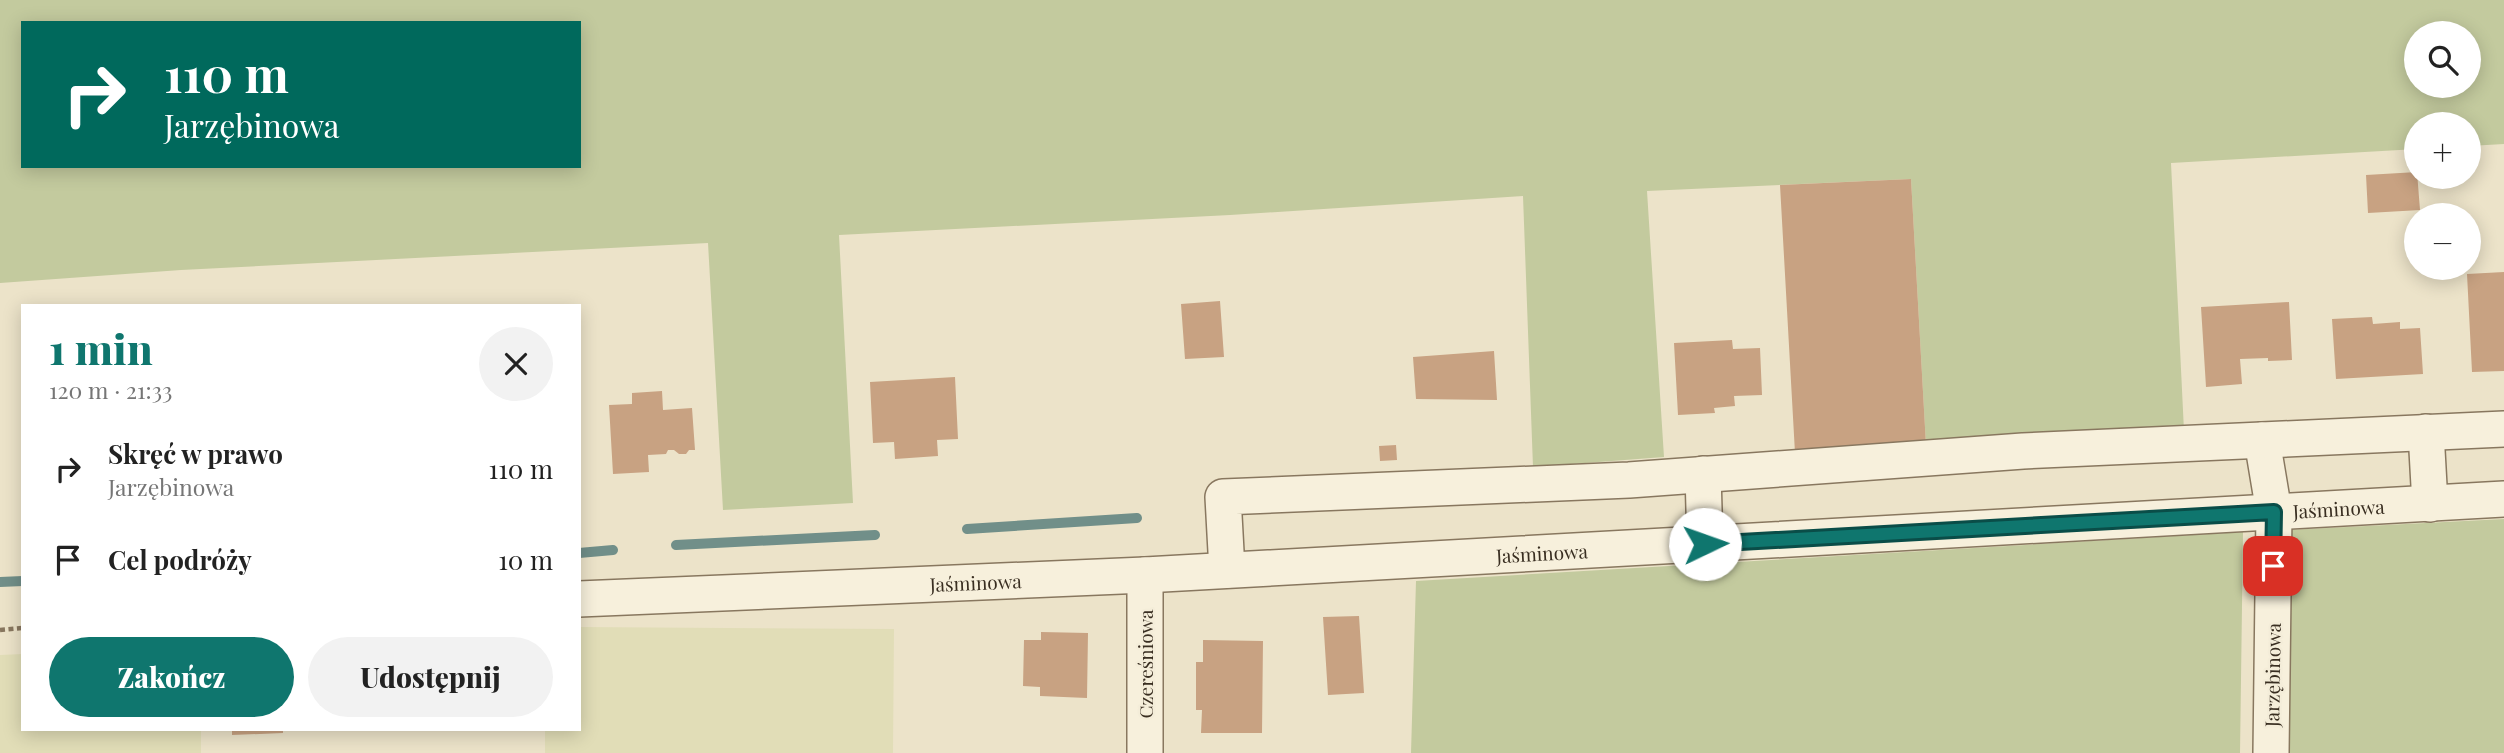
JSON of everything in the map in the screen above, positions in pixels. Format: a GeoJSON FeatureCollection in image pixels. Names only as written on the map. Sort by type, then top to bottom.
{"type":"FeatureCollection","features":[{"type":"Feature","properties":{"kind":"street"},"geometry":{"type":"LineString","coordinates":[[1227,570],[1223,497],[1615,481],[2023,451],[2504,429]]}},
{"type":"Feature","properties":{"kind":"street"},"geometry":{"type":"LineString","coordinates":[[2426,432],[2430,504]]}},
{"type":"Feature","properties":{"kind":"street","name":"Jarzębinowa"},"geometry":{"type":"LineString","coordinates":[[2262,440],[2274,512],[2271,753]]}},
{"type":"Feature","properties":{"kind":"street"},"geometry":{"type":"LineString","coordinates":[[1703,474],[1705,544]]}},
{"type":"Feature","properties":{"kind":"street","name":"Jaśminowa"},"geometry":{"type":"LineString","coordinates":[[581,599],[1145,575],[2504,499]]}},
{"type":"Feature","properties":{"kind":"street","name":"Czereśniowa"},"geometry":{"type":"LineString","coordinates":[[1145,575],[1145,753]]}},
{"type":"Feature","properties":{"kind":"path"},"geometry":{"type":"LineString","coordinates":[[0,630],[21,628]]}},
{"type":"Feature","properties":{"kind":"shaded area"},"geometry":{"type":"Polygon","coordinates":[[[581,627],[894,629],[893,753],[545,753],[545,731],[581,731],[581,627]]]}},
{"type":"Feature","properties":{"kind":"shaded area"},"geometry":{"type":"Polygon","coordinates":[[[21,654],[21,731],[201,731],[201,753],[0,753],[0,655],[21,654]]]}},
{"type":"Feature","properties":{"kind":"green space"},"geometry":{"type":"Polygon","coordinates":[[[0,0],[2504,0],[2504,144],[2481,145],[2481,112],[2404,112],[2404,150],[2171,163],[2184,431],[1926,445],[1911,179],[1647,191],[1664,457],[1533,467],[1523,196],[1230,215],[839,235],[853,503],[723,510],[708,243],[181,270],[0,283],[0,0]]]}},
{"type":"Feature","properties":{"kind":"green space"},"geometry":{"type":"Polygon","coordinates":[[[2504,519],[2504,753],[2286,753],[2288,530],[2504,519]]]}},
{"type":"Feature","properties":{"kind":"green space"},"geometry":{"type":"Polygon","coordinates":[[[2243,532],[2240,753],[1411,753],[1416,581],[2243,532]]]}},
{"type":"Feature","properties":{"kind":"building"},"geometry":{"type":"Polygon","coordinates":[[[2404,173],[2404,189],[2418,189],[2419,203],[2404,203],[2404,211],[2368,213],[2366,175],[2404,173]]]}},
{"type":"Feature","properties":{"kind":"building"},"geometry":{"type":"Polygon","coordinates":[[[1911,179],[1926,445],[1795,453],[1780,185],[1911,179]]]}},
{"type":"Feature","properties":{"kind":"building"},"geometry":{"type":"Polygon","coordinates":[[[2504,272],[2504,371],[2472,372],[2467,280],[2481,280],[2481,273],[2504,272]]]}},
{"type":"Feature","properties":{"kind":"building"},"geometry":{"type":"Polygon","coordinates":[[[1220,301],[1224,357],[1185,359],[1181,304],[1220,301]]]}},
{"type":"Feature","properties":{"kind":"building"},"geometry":{"type":"Polygon","coordinates":[[[2289,302],[2292,360],[2240,359],[2242,384],[2206,387],[2201,307],[2289,302]]]}},
{"type":"Feature","properties":{"kind":"building"},"geometry":{"type":"Polygon","coordinates":[[[2372,317],[2373,324],[2400,322],[2400,329],[2420,328],[2423,374],[2336,379],[2332,319],[2372,317]]]}},
{"type":"Feature","properties":{"kind":"building"},"geometry":{"type":"Polygon","coordinates":[[[1732,340],[1733,349],[1760,348],[1762,395],[1734,396],[1735,406],[1714,408],[1715,413],[1678,415],[1674,343],[1732,340]]]}},
{"type":"Feature","properties":{"kind":"building"},"geometry":{"type":"Polygon","coordinates":[[[1494,351],[1497,400],[1416,399],[1413,357],[1494,351]]]}},
{"type":"Feature","properties":{"kind":"building"},"geometry":{"type":"Polygon","coordinates":[[[955,377],[958,439],[937,440],[938,456],[895,459],[894,442],[873,443],[870,382],[955,377]]]}},
{"type":"Feature","properties":{"kind":"building"},"geometry":{"type":"Polygon","coordinates":[[[662,391],[663,410],[692,408],[695,450],[689,450],[686,454],[668,450],[666,454],[648,455],[649,472],[613,474],[609,405],[632,404],[632,393],[662,391]]]}},
{"type":"Feature","properties":{"kind":"building"},"geometry":{"type":"Polygon","coordinates":[[[1396,445],[1397,460],[1380,461],[1379,446],[1396,445]]]}},
{"type":"Feature","properties":{"kind":"building"},"geometry":{"type":"Polygon","coordinates":[[[1359,616],[1364,693],[1328,695],[1323,617],[1359,616]]]}},
{"type":"Feature","properties":{"kind":"building"},"geometry":{"type":"Polygon","coordinates":[[[1041,632],[1088,633],[1087,698],[1040,696],[1040,687],[1023,686],[1024,640],[1041,640],[1041,632]]]}},
{"type":"Feature","properties":{"kind":"building"},"geometry":{"type":"Polygon","coordinates":[[[1203,640],[1263,641],[1262,733],[1201,733],[1202,710],[1196,710],[1196,662],[1203,662],[1203,640]]]}},
{"type":"Feature","properties":{"kind":"building"},"geometry":{"type":"Polygon","coordinates":[[[232,731],[283,731],[283,733],[232,735],[232,731]]]}},
{"type":"Feature","properties":{"kind":"waterway"},"geometry":{"type":"LineString","coordinates":[[967,529],[1137,518]]}},
{"type":"Feature","properties":{"kind":"waterway"},"geometry":{"type":"LineString","coordinates":[[676,545],[875,535]]}},
{"type":"Feature","properties":{"kind":"waterway"},"geometry":{"type":"LineString","coordinates":[[581,553],[613,550]]}},
{"type":"Feature","properties":{"kind":"waterway"},"geometry":{"type":"LineString","coordinates":[[0,582],[21,581]]}},
{"type":"Feature","properties":{"kind":"route"},"geometry":{"type":"LineString","coordinates":[[1705,544],[2274,512],[2273,566]]}}]}
